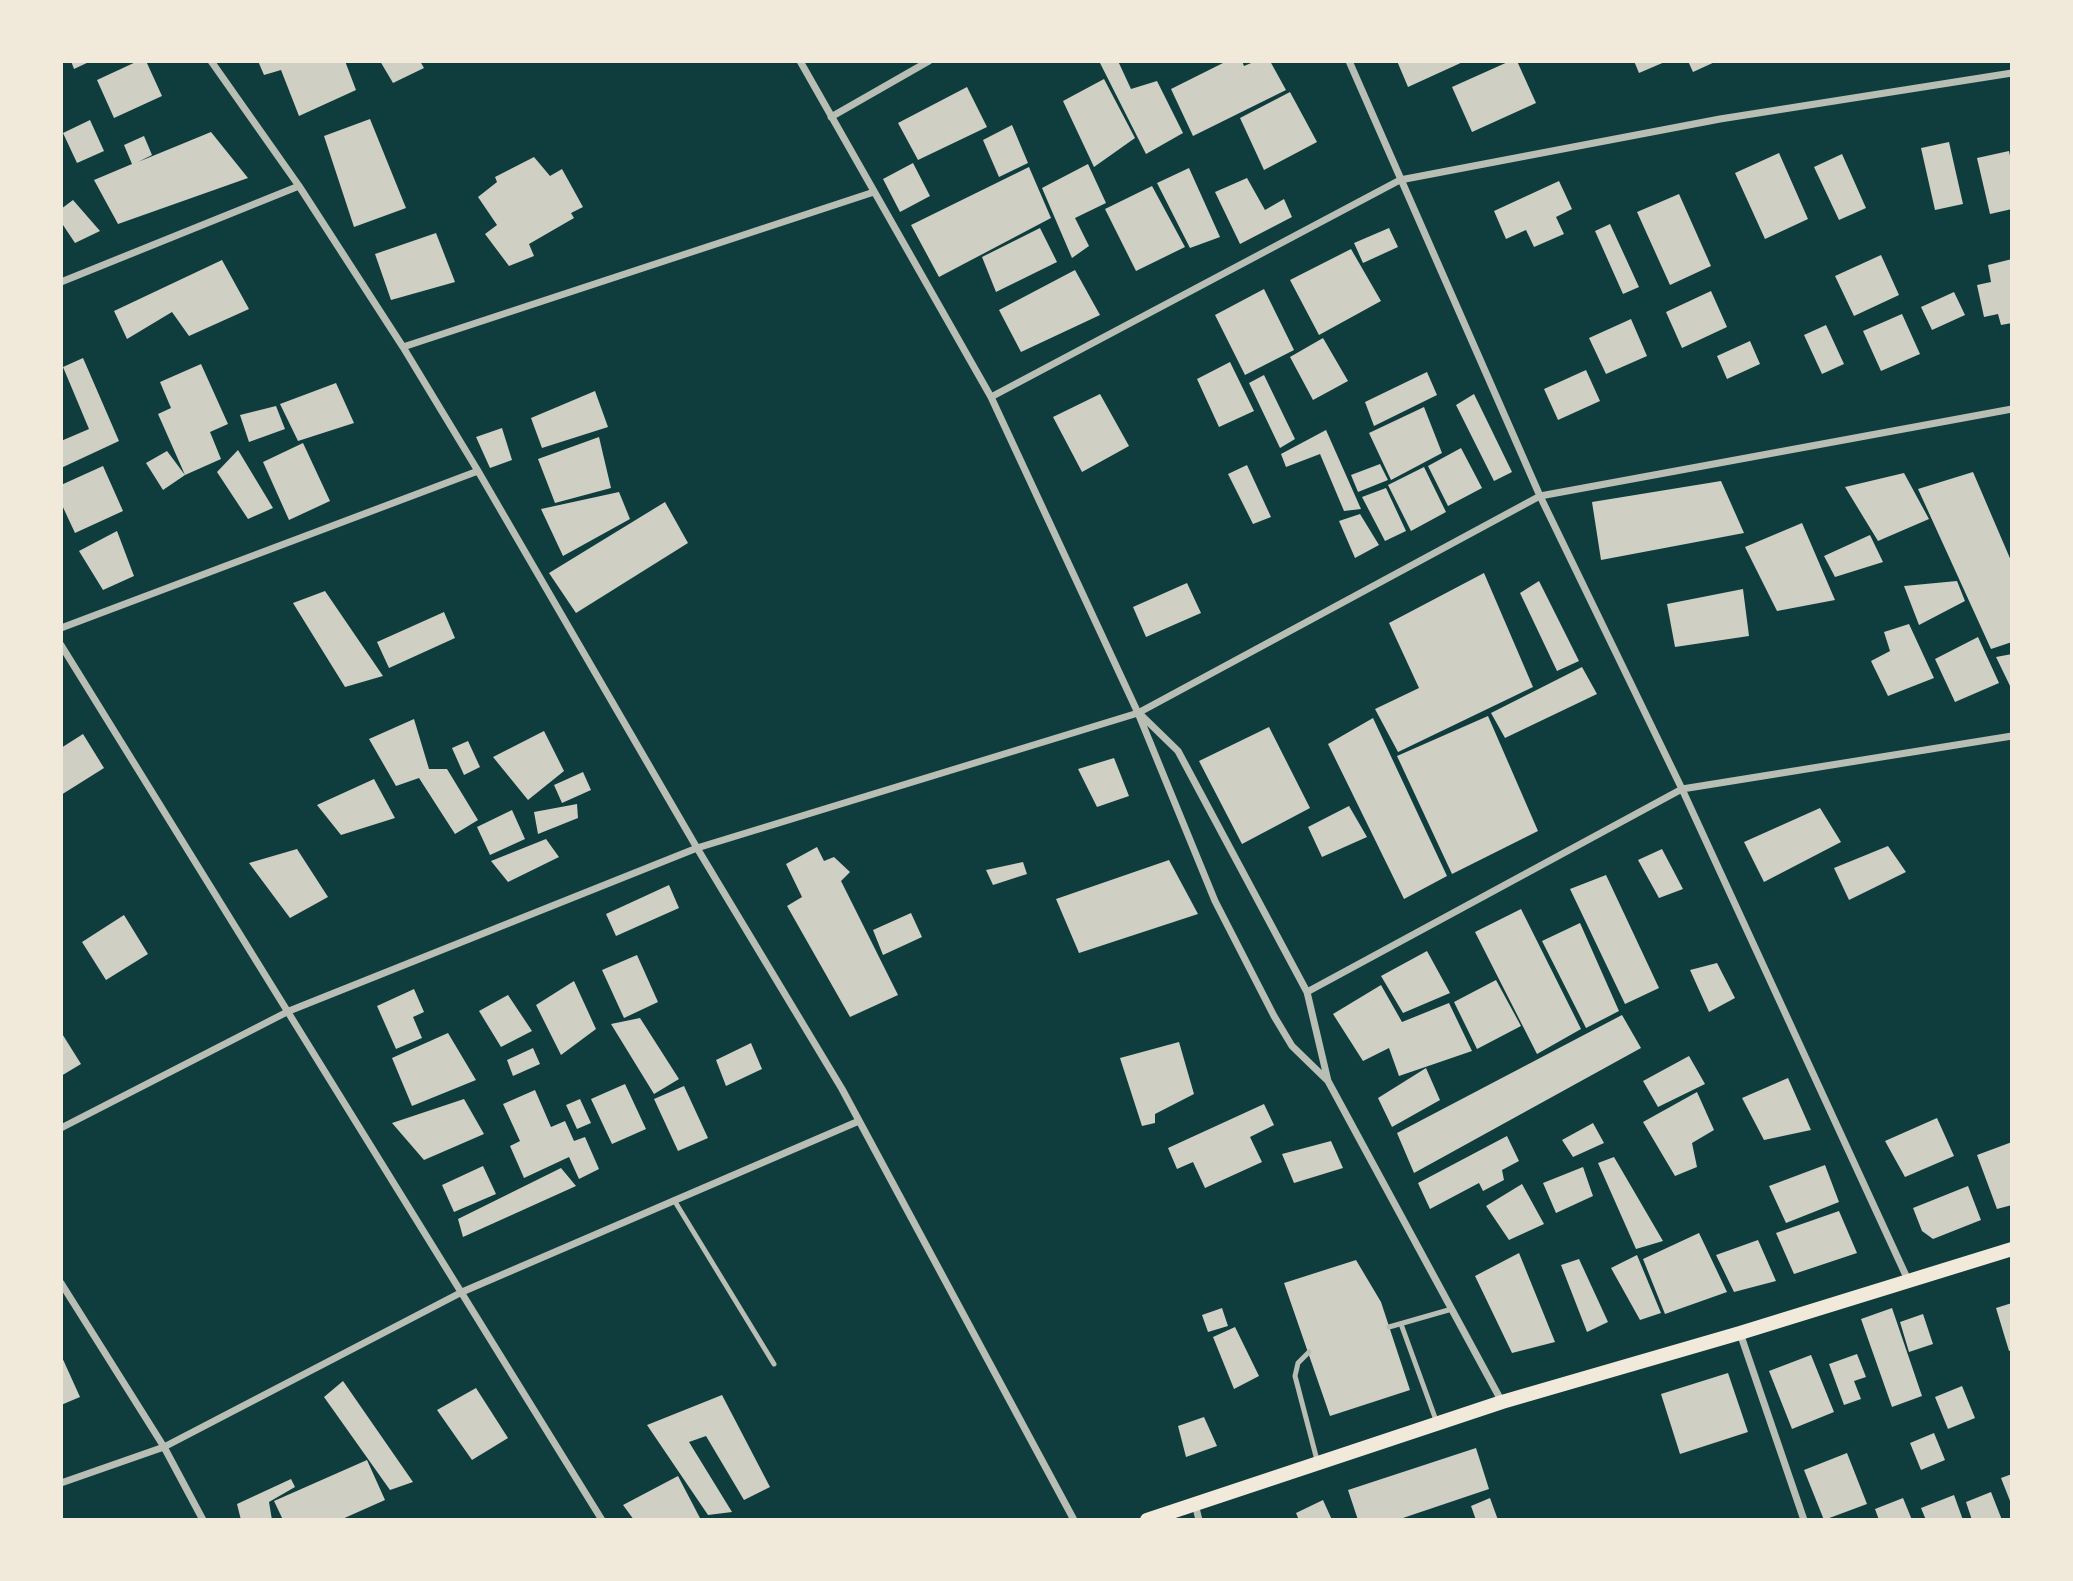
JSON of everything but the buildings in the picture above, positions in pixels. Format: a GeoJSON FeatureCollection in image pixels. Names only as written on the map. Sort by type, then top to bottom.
{"type":"FeatureCollection","features":[{"type":"Feature","properties":{"kind":"main road"},"geometry":{"type":"LineString","coordinates":[[1147,1520],[1502,1402],[1740,1333],[2012,1249]]}},
{"type":"Feature","properties":{"kind":"street"},"geometry":{"type":"LineString","coordinates":[[211,61],[299,186],[403,347],[478,471],[859,1121],[1074,1520]]}},
{"type":"Feature","properties":{"kind":"street"},"geometry":{"type":"LineString","coordinates":[[800,61],[991,397],[1138,713],[1215,901],[1262,993],[1292,1046],[1328,1081]]}},
{"type":"Feature","properties":{"kind":"street"},"geometry":{"type":"LineString","coordinates":[[831,117],[929,61]]}},
{"type":"Feature","properties":{"kind":"street"},"geometry":{"type":"LineString","coordinates":[[1349,61],[1540,496],[1682,789],[1908,1280]]}},
{"type":"Feature","properties":{"kind":"street"},"geometry":{"type":"LineString","coordinates":[[991,397],[1400,180],[1720,119],[2012,73]]}},
{"type":"Feature","properties":{"kind":"street"},"geometry":{"type":"LineString","coordinates":[[61,282],[299,186]]}},
{"type":"Feature","properties":{"kind":"street"},"geometry":{"type":"LineString","coordinates":[[403,347],[874,192]]}},
{"type":"Feature","properties":{"kind":"street"},"geometry":{"type":"LineString","coordinates":[[61,1128],[289,1011],[697,848],[1138,713],[1540,496],[2012,409]]}},
{"type":"Feature","properties":{"kind":"street"},"geometry":{"type":"LineString","coordinates":[[61,628],[478,471]]}},
{"type":"Feature","properties":{"kind":"street"},"geometry":{"type":"LineString","coordinates":[[61,645],[602,1520]]}},
{"type":"Feature","properties":{"kind":"street"},"geometry":{"type":"LineString","coordinates":[[1138,713],[1178,751],[1307,992],[1328,1081],[1502,1402]]}},
{"type":"Feature","properties":{"kind":"street"},"geometry":{"type":"LineString","coordinates":[[1307,992],[1682,789],[2012,736]]}},
{"type":"Feature","properties":{"kind":"street"},"geometry":{"type":"LineString","coordinates":[[61,1483],[164,1447],[462,1292],[859,1121]]}},
{"type":"Feature","properties":{"kind":"street"},"geometry":{"type":"LineString","coordinates":[[61,1283],[164,1447],[203,1520]]}},
{"type":"Feature","properties":{"kind":"street"},"geometry":{"type":"LineString","coordinates":[[1740,1333],[1804,1520]]}},
{"type":"Feature","properties":{"kind":"street"},"geometry":{"type":"LineString","coordinates":[[1195,1504],[1199,1520]]}},
{"type":"Feature","properties":{"kind":"lane"},"geometry":{"type":"LineString","coordinates":[[674,1200],[774,1364]]}},
{"type":"Feature","properties":{"kind":"lane"},"geometry":{"type":"LineString","coordinates":[[1389,1326],[1451,1309]]}},
{"type":"Feature","properties":{"kind":"lane"},"geometry":{"type":"LineString","coordinates":[[1401,1324],[1437,1423]]}},
{"type":"Feature","properties":{"kind":"lane"},"geometry":{"type":"LineString","coordinates":[[1309,1352],[1298,1363],[1296,1376],[1318,1463]]}}]}
